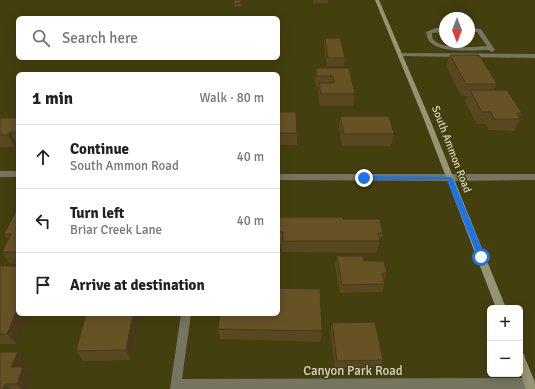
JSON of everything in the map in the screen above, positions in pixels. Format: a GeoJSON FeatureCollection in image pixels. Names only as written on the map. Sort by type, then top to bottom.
{"type":"FeatureCollection","features":[{"type":"Feature","properties":{"kind":"main road","name":"South Ammon Road"},"geometry":{"type":"LineString","coordinates":[[378,0],[500,305]]}},
{"type":"Feature","properties":{"kind":"main road"},"geometry":{"type":"LineString","coordinates":[[523,366],[531,386]]}},
{"type":"Feature","properties":{"kind":"street"},"geometry":{"type":"LineString","coordinates":[[439,30],[429,32],[428,37],[431,42],[439,46]]}},
{"type":"Feature","properties":{"kind":"street"},"geometry":{"type":"LineString","coordinates":[[475,30],[479,30],[495,56]]}},
{"type":"Feature","properties":{"kind":"street"},"geometry":{"type":"LineString","coordinates":[[475,48],[490,48]]}},
{"type":"Feature","properties":{"kind":"street"},"geometry":{"type":"LineString","coordinates":[[401,55],[535,56]]}},
{"type":"Feature","properties":{"kind":"street"},"geometry":{"type":"LineString","coordinates":[[1,176],[16,174]]}},
{"type":"Feature","properties":{"kind":"street"},"geometry":{"type":"LineString","coordinates":[[280,177],[535,177]]}},
{"type":"Feature","properties":{"kind":"street"},"geometry":{"type":"LineString","coordinates":[[175,387],[186,316]]}},
{"type":"Feature","properties":{"kind":"street","name":"Canyon Park Road"},"geometry":{"type":"LineString","coordinates":[[175,387],[531,386]]}},
{"type":"Feature","properties":{"kind":"building"},"geometry":{"type":"Polygon","coordinates":[[[234,0],[241,0],[241,3],[234,3],[234,0]]]}},
{"type":"Feature","properties":{"kind":"building"},"geometry":{"type":"Polygon","coordinates":[[[325,38],[340,38],[345,58],[328,58],[325,38]]]}},
{"type":"Feature","properties":{"kind":"building"},"geometry":{"type":"Polygon","coordinates":[[[450,55],[479,55],[497,84],[466,84],[450,55]]]}},
{"type":"Feature","properties":{"kind":"building"},"geometry":{"type":"Polygon","coordinates":[[[316,68],[349,68],[355,94],[321,94],[319,83],[334,83],[333,76],[317,76],[316,68]]]}},
{"type":"Feature","properties":{"kind":"building"},"geometry":{"type":"Polygon","coordinates":[[[470,90],[507,90],[522,113],[517,113],[520,119],[494,119],[491,112],[482,112],[470,90]]]}},
{"type":"Feature","properties":{"kind":"building"},"geometry":{"type":"Polygon","coordinates":[[[280,112],[296,112],[297,133],[280,133],[280,112]]]}},
{"type":"Feature","properties":{"kind":"building"},"geometry":{"type":"Polygon","coordinates":[[[340,116],[389,116],[394,134],[344,134],[340,116]]]}},
{"type":"Feature","properties":{"kind":"building"},"geometry":{"type":"Polygon","coordinates":[[[0,118],[16,118],[16,132],[10,132],[8,135],[0,135],[0,118]]]}},
{"type":"Feature","properties":{"kind":"building"},"geometry":{"type":"Polygon","coordinates":[[[16,211],[16,252],[2,252],[11,234],[4,234],[16,211]]]}},
{"type":"Feature","properties":{"kind":"building"},"geometry":{"type":"Polygon","coordinates":[[[280,217],[343,217],[343,219],[380,219],[383,233],[378,233],[380,241],[283,241],[283,232],[280,232],[280,217]]]}},
{"type":"Feature","properties":{"kind":"building"},"geometry":{"type":"Polygon","coordinates":[[[337,256],[363,256],[364,261],[384,261],[387,273],[382,273],[385,284],[342,285],[337,256]]]}},
{"type":"Feature","properties":{"kind":"building"},"geometry":{"type":"Polygon","coordinates":[[[0,266],[16,266],[16,312],[7,334],[0,334],[0,266]]]}},
{"type":"Feature","properties":{"kind":"building"},"geometry":{"type":"Polygon","coordinates":[[[280,288],[320,289],[322,331],[218,329],[220,316],[280,316],[280,288]]]}},
{"type":"Feature","properties":{"kind":"building"},"geometry":{"type":"Polygon","coordinates":[[[85,316],[133,316],[126,350],[76,351],[85,316]]]}},
{"type":"Feature","properties":{"kind":"building"},"geometry":{"type":"Polygon","coordinates":[[[375,322],[383,360],[337,361],[332,323],[375,322]]]}},
{"type":"Feature","properties":{"kind":"building"},"geometry":{"type":"Polygon","coordinates":[[[0,352],[18,352],[11,367],[23,367],[17,384],[5,384],[3,389],[0,389],[0,352]]]}},
{"type":"Feature","properties":{"kind":"route"},"geometry":{"type":"LineString","coordinates":[[364,178],[449,178],[481,257]]}}]}
